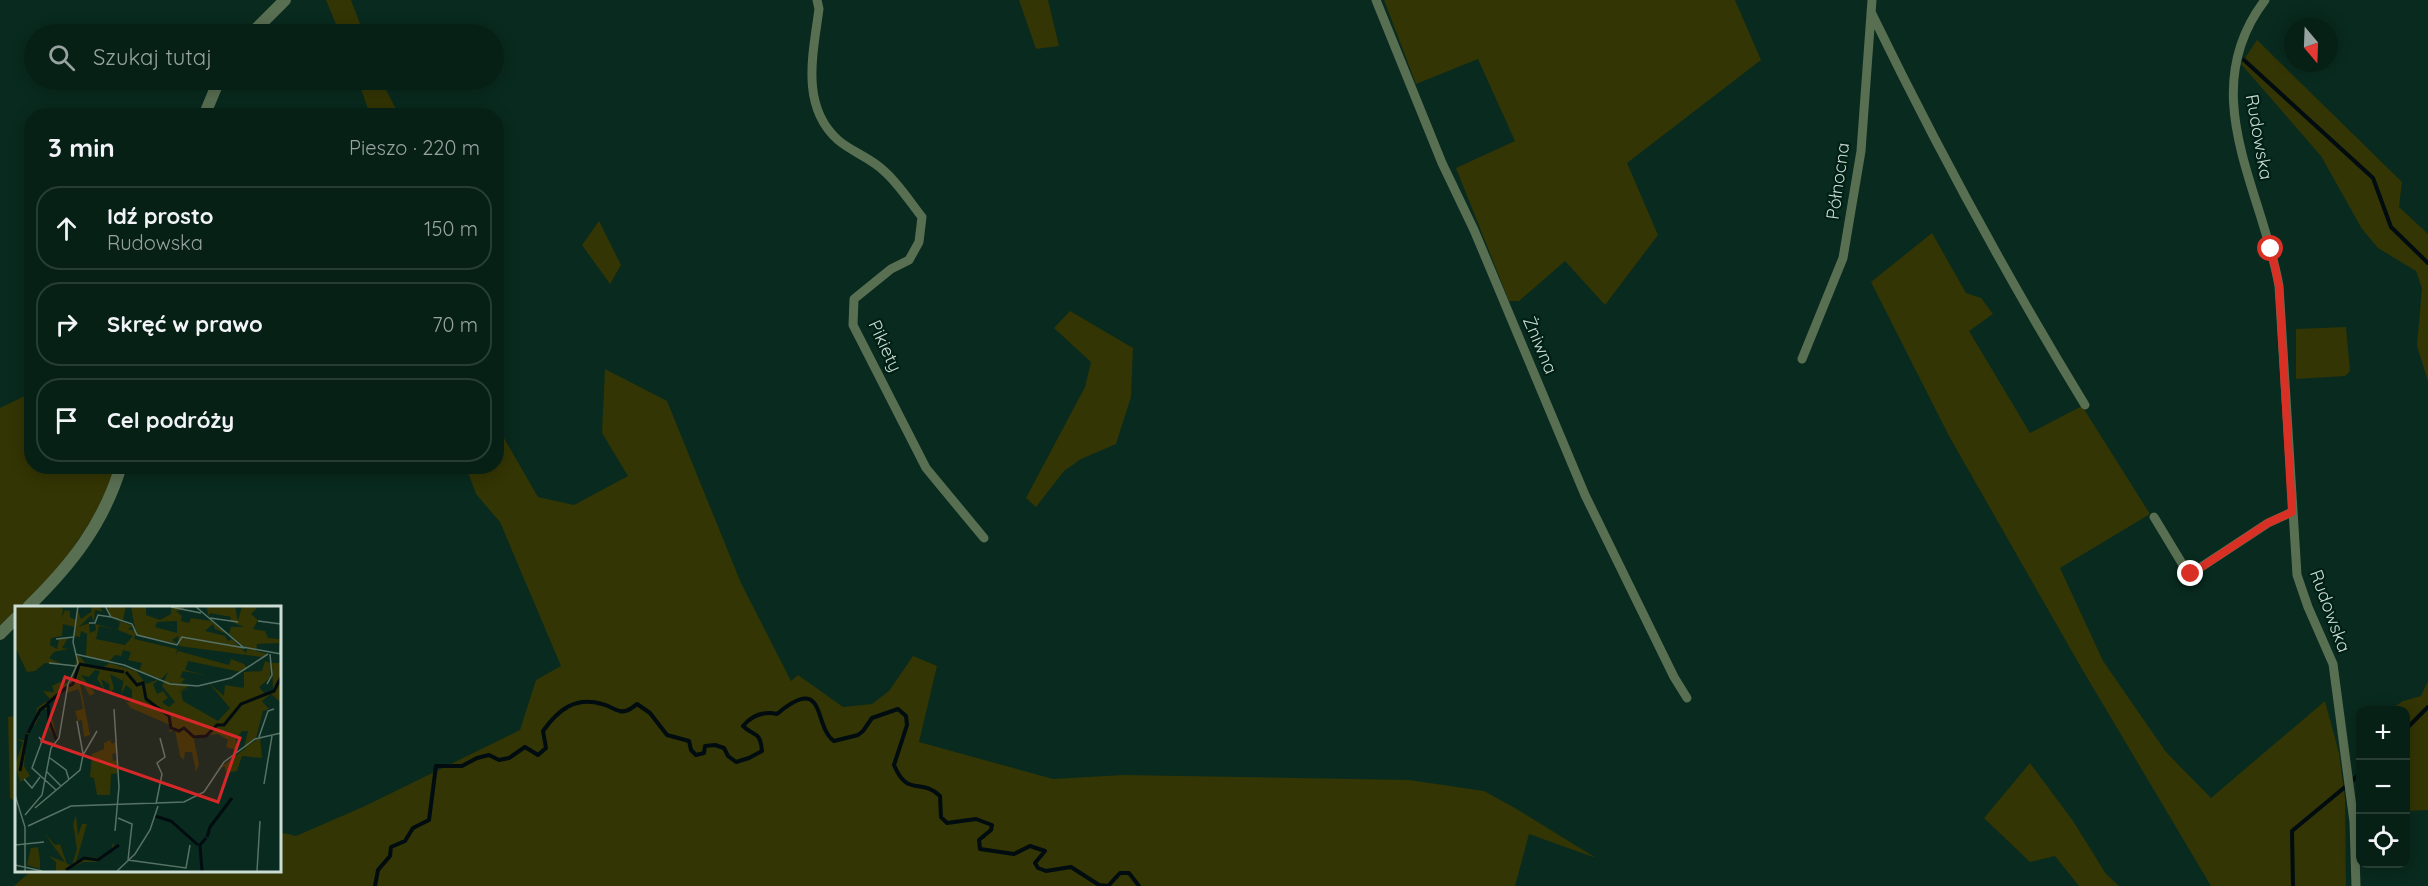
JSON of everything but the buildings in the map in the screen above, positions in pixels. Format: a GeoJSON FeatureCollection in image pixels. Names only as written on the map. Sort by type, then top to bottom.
{"type":"FeatureCollection","features":[{"type":"Feature","properties":{"kind":"street"},"geometry":{"type":"LineString","coordinates":[[261,24],[285,0]]}},
{"type":"Feature","properties":{"kind":"street","name":"Pikiety"},"geometry":{"type":"LineString","coordinates":[[817,0],[819,9],[811,82],[816,107],[826,127],[839,141],[884,171],[922,217],[919,242],[909,260],[891,269],[854,299],[853,325],[926,468],[984,538]]}},
{"type":"Feature","properties":{"kind":"street","name":"Żniwna"},"geometry":{"type":"LineString","coordinates":[[1376,0],[1442,163],[1474,230],[1585,495],[1686,698]]}},
{"type":"Feature","properties":{"kind":"street","name":"Północna"},"geometry":{"type":"LineString","coordinates":[[1802,359],[1844,258],[1861,151],[1872,0]]}},
{"type":"Feature","properties":{"kind":"street","name":"Rudowska"},"geometry":{"type":"LineString","coordinates":[[2265,0],[2244,34],[2234,65],[2233,106],[2249,185],[2271,249],[2279,286],[2297,575],[2308,607],[2329,654],[2336,684],[2354,822],[2356,886]]}},
{"type":"Feature","properties":{"kind":"street"},"geometry":{"type":"LineString","coordinates":[[1871,12],[1918,108],[1972,209],[2085,405]]}},
{"type":"Feature","properties":{"kind":"street"},"geometry":{"type":"LineString","coordinates":[[207,108],[215,90]]}},
{"type":"Feature","properties":{"kind":"street"},"geometry":{"type":"LineString","coordinates":[[29,606],[61,575],[88,537],[100,519],[118,474]]}},
{"type":"Feature","properties":{"kind":"street"},"geometry":{"type":"LineString","coordinates":[[2154,517],[2189,574],[2268,523],[2292,512]]}},
{"type":"Feature","properties":{"kind":"street"},"geometry":{"type":"LineString","coordinates":[[0,634],[15,619]]}},
{"type":"Feature","properties":{"kind":"shaded area"},"geometry":{"type":"Polygon","coordinates":[[[326,0],[351,0],[360,24],[336,24],[326,0]]]}},
{"type":"Feature","properties":{"kind":"shaded area"},"geometry":{"type":"Polygon","coordinates":[[[1019,0],[1048,0],[1059,46],[1036,49],[1019,0]]]}},
{"type":"Feature","properties":{"kind":"shaded area"},"geometry":{"type":"Polygon","coordinates":[[[1384,0],[1735,0],[1761,60],[1627,163],[1658,235],[1605,305],[1565,261],[1519,301],[1509,301],[1456,168],[1515,141],[1478,59],[1416,84],[1384,0]]]}},
{"type":"Feature","properties":{"kind":"shaded area"},"geometry":{"type":"Polygon","coordinates":[[[2257,40],[2284,66],[2284,72],[2290,72],[2402,182],[2399,207],[2428,234],[2428,381],[2417,346],[2422,288],[2416,271],[2378,248],[2362,229],[2321,156],[2241,64],[2257,40]]]}},
{"type":"Feature","properties":{"kind":"shaded area"},"geometry":{"type":"Polygon","coordinates":[[[361,90],[386,90],[395,108],[368,108],[361,90]]]}},
{"type":"Feature","properties":{"kind":"shaded area"},"geometry":{"type":"Polygon","coordinates":[[[599,221],[621,265],[610,284],[582,245],[599,221]]]}},
{"type":"Feature","properties":{"kind":"shaded area"},"geometry":{"type":"Polygon","coordinates":[[[1932,233],[1966,293],[1981,298],[1993,314],[1969,331],[2030,433],[2082,406],[2150,514],[2060,568],[2103,661],[2166,752],[2211,798],[2325,701],[2339,753],[2345,798],[2346,886],[2211,886],[2082,669],[1949,436],[1871,282],[1932,233]]]}},
{"type":"Feature","properties":{"kind":"shaded area"},"geometry":{"type":"Polygon","coordinates":[[[1070,311],[1133,348],[1131,397],[1116,444],[1081,459],[1064,471],[1036,507],[1026,498],[1085,387],[1091,362],[1054,328],[1070,311]]]}},
{"type":"Feature","properties":{"kind":"shaded area"},"geometry":{"type":"Polygon","coordinates":[[[2346,327],[2350,371],[2345,376],[2296,379],[2296,329],[2346,327]]]}},
{"type":"Feature","properties":{"kind":"shaded area"},"geometry":{"type":"Polygon","coordinates":[[[605,369],[667,401],[741,583],[791,681],[798,675],[843,707],[872,704],[889,691],[913,656],[937,666],[919,742],[1053,779],[1123,775],[1409,780],[1484,791],[1596,858],[1529,834],[1515,886],[14,886],[31,871],[280,871],[280,832],[296,836],[365,806],[520,730],[536,680],[561,666],[500,522],[476,494],[469,474],[504,474],[504,438],[538,497],[574,505],[628,476],[602,433],[605,369]]]}},
{"type":"Feature","properties":{"kind":"shaded area"},"geometry":{"type":"Polygon","coordinates":[[[24,396],[24,474],[113,474],[98,508],[61,564],[45,584],[20,606],[15,606],[15,611],[0,625],[0,408],[24,396]]]}},
{"type":"Feature","properties":{"kind":"shaded area"},"geometry":{"type":"Polygon","coordinates":[[[2428,681],[2428,810],[2410,811],[2410,706],[2396,706],[2403,701],[2421,696],[2428,681]]]}},
{"type":"Feature","properties":{"kind":"shaded area"},"geometry":{"type":"Polygon","coordinates":[[[15,716],[15,801],[10,798],[8,717],[15,716]]]}},
{"type":"Feature","properties":{"kind":"shaded area"},"geometry":{"type":"Polygon","coordinates":[[[2030,763],[2073,821],[2106,874],[2119,886],[2079,886],[2055,856],[2030,862],[1984,818],[2030,763]]]}},
{"type":"Feature","properties":{"kind":"waterway"},"geometry":{"type":"LineString","coordinates":[[2244,60],[2373,178],[2391,227],[2428,263]]}},
{"type":"Feature","properties":{"kind":"waterway"},"geometry":{"type":"LineString","coordinates":[[375,886],[378,870],[390,856],[391,847],[405,841],[413,828],[429,820],[436,766],[462,766],[489,755],[499,760],[509,758],[525,747],[538,755],[546,748],[543,731],[561,711],[575,703],[592,702],[622,711],[629,710],[637,704],[650,713],[667,735],[689,741],[691,750],[696,755],[704,753],[705,746],[715,745],[724,748],[728,756],[736,762],[762,751],[758,737],[743,726],[746,722],[762,714],[777,714],[793,703],[804,699],[811,700],[816,706],[823,725],[834,741],[858,735],[872,718],[898,709],[906,716],[907,725],[894,765],[899,775],[909,784],[926,788],[940,796],[941,817],[947,823],[976,819],[992,825],[991,830],[979,840],[980,849],[1014,854],[1030,846],[1045,851],[1035,863],[1038,868],[1046,871],[1071,867],[1099,885],[1108,886],[1120,873],[1129,873],[1139,886]]}},
{"type":"Feature","properties":{"kind":"waterway"},"geometry":{"type":"LineString","coordinates":[[2410,725],[2428,707]]}},
{"type":"Feature","properties":{"kind":"waterway"},"geometry":{"type":"LineString","coordinates":[[2353,780],[2356,777]]}},
{"type":"Feature","properties":{"kind":"waterway"},"geometry":{"type":"LineString","coordinates":[[2293,886],[2292,831],[2345,787]]}},
{"type":"Feature","properties":{"kind":"route"},"geometry":{"type":"LineString","coordinates":[[2191,574],[2232,545],[2284,514],[2292,512],[2279,286],[2271,249]]}}]}
